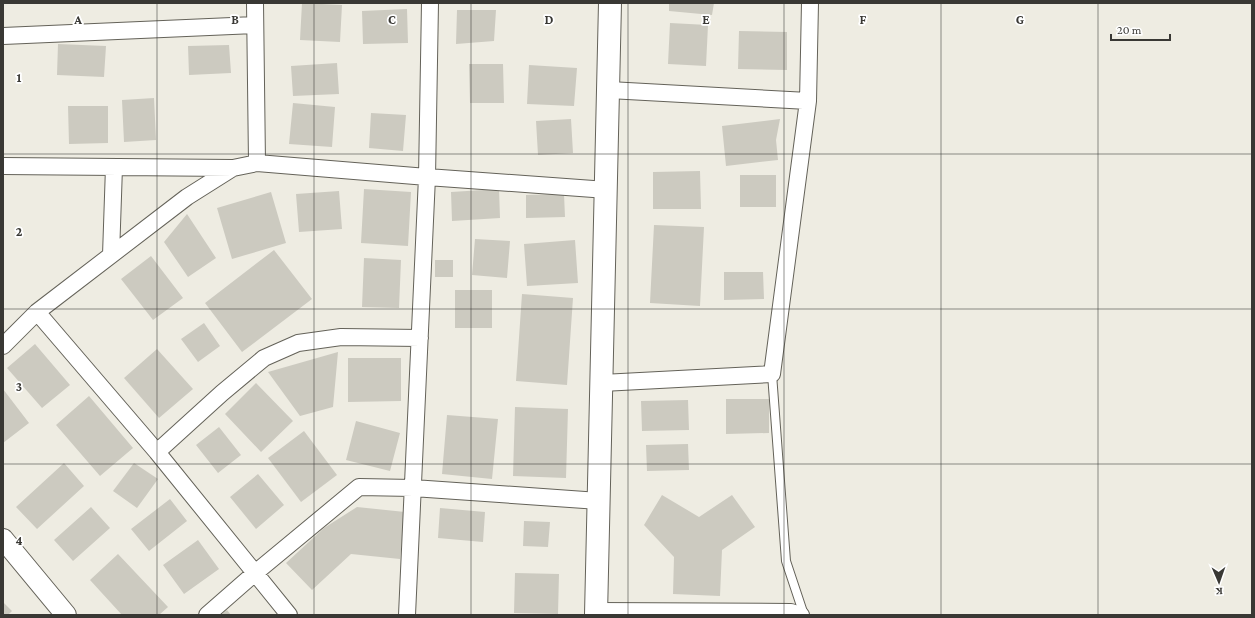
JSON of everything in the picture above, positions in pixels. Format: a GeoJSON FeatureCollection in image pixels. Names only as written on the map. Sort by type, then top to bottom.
{"type":"FeatureCollection","features":[{"type":"Feature","properties":{"kind":"main road"},"geometry":{"type":"LineString","coordinates":[[596,613],[607,190],[610,3]]}},
{"type":"Feature","properties":{"kind":"street"},"geometry":{"type":"LineString","coordinates":[[255,3],[257,162]]}},
{"type":"Feature","properties":{"kind":"street"},"geometry":{"type":"LineString","coordinates":[[407,615],[427,177],[430,3]]}},
{"type":"Feature","properties":{"kind":"street"},"geometry":{"type":"LineString","coordinates":[[602,383],[772,374],[808,101],[810,3]]}},
{"type":"Feature","properties":{"kind":"street"},"geometry":{"type":"LineString","coordinates":[[3,36],[255,25]]}},
{"type":"Feature","properties":{"kind":"street"},"geometry":{"type":"LineString","coordinates":[[608,90],[808,101]]}},
{"type":"Feature","properties":{"kind":"street"},"geometry":{"type":"LineString","coordinates":[[3,166],[233,168],[257,162],[427,177],[607,190]]}},
{"type":"Feature","properties":{"kind":"street"},"geometry":{"type":"LineString","coordinates":[[111,255],[114,166]]}},
{"type":"Feature","properties":{"kind":"street"},"geometry":{"type":"LineString","coordinates":[[3,346],[36,312],[187,197],[233,168]]}},
{"type":"Feature","properties":{"kind":"street"},"geometry":{"type":"LineString","coordinates":[[36,312],[157,452],[289,615]]}},
{"type":"Feature","properties":{"kind":"street"},"geometry":{"type":"LineString","coordinates":[[157,452],[222,393],[264,358],[298,343],[341,337],[420,338]]}},
{"type":"Feature","properties":{"kind":"street"},"geometry":{"type":"LineString","coordinates":[[207,615],[255,573],[359,487],[412,488],[599,501]]}},
{"type":"Feature","properties":{"kind":"street"},"geometry":{"type":"LineString","coordinates":[[3,539],[66,615]]}},
{"type":"Feature","properties":{"kind":"street"},"geometry":{"type":"LineString","coordinates":[[596,613],[791,612],[803,615]]}},
{"type":"Feature","properties":{"kind":"lane"},"geometry":{"type":"LineString","coordinates":[[772,374],[786,561],[803,615]]}},
{"type":"Feature","properties":{"kind":"building"},"geometry":{"type":"Polygon","coordinates":[[[302,3],[342,5],[340,42],[300,40],[302,3]]]}},
{"type":"Feature","properties":{"kind":"building"},"geometry":{"type":"Polygon","coordinates":[[[669,3],[714,3],[712,15],[669,11],[669,3]]]}},
{"type":"Feature","properties":{"kind":"building"},"geometry":{"type":"Polygon","coordinates":[[[407,9],[408,43],[363,44],[362,11],[407,9]]]}},
{"type":"Feature","properties":{"kind":"building"},"geometry":{"type":"Polygon","coordinates":[[[457,10],[496,10],[494,41],[456,44],[457,10]]]}},
{"type":"Feature","properties":{"kind":"building"},"geometry":{"type":"Polygon","coordinates":[[[670,23],[708,25],[706,66],[668,64],[670,23]]]}},
{"type":"Feature","properties":{"kind":"building"},"geometry":{"type":"Polygon","coordinates":[[[739,31],[787,32],[787,70],[738,69],[739,31]]]}},
{"type":"Feature","properties":{"kind":"building"},"geometry":{"type":"Polygon","coordinates":[[[58,44],[106,46],[104,77],[57,75],[58,44]]]}},
{"type":"Feature","properties":{"kind":"building"},"geometry":{"type":"Polygon","coordinates":[[[229,45],[231,73],[189,75],[188,46],[229,45]]]}},
{"type":"Feature","properties":{"kind":"building"},"geometry":{"type":"Polygon","coordinates":[[[337,63],[339,94],[293,96],[291,66],[337,63]]]}},
{"type":"Feature","properties":{"kind":"building"},"geometry":{"type":"Polygon","coordinates":[[[469,64],[503,64],[504,103],[470,103],[469,64]]]}},
{"type":"Feature","properties":{"kind":"building"},"geometry":{"type":"Polygon","coordinates":[[[529,65],[577,68],[574,106],[527,104],[529,65]]]}},
{"type":"Feature","properties":{"kind":"building"},"geometry":{"type":"Polygon","coordinates":[[[154,98],[156,140],[124,142],[122,100],[154,98]]]}},
{"type":"Feature","properties":{"kind":"building"},"geometry":{"type":"Polygon","coordinates":[[[293,103],[335,107],[332,147],[289,144],[293,103]]]}},
{"type":"Feature","properties":{"kind":"building"},"geometry":{"type":"Polygon","coordinates":[[[68,106],[108,106],[108,143],[69,144],[68,106]]]}},
{"type":"Feature","properties":{"kind":"building"},"geometry":{"type":"Polygon","coordinates":[[[371,113],[406,115],[403,151],[369,148],[371,113]]]}},
{"type":"Feature","properties":{"kind":"building"},"geometry":{"type":"Polygon","coordinates":[[[571,119],[573,153],[538,155],[536,121],[571,119]]]}},
{"type":"Feature","properties":{"kind":"building"},"geometry":{"type":"Polygon","coordinates":[[[780,119],[776,140],[778,160],[726,166],[722,126],[780,119]]]}},
{"type":"Feature","properties":{"kind":"building"},"geometry":{"type":"Polygon","coordinates":[[[700,171],[701,209],[653,209],[653,172],[700,171]]]}},
{"type":"Feature","properties":{"kind":"building"},"geometry":{"type":"Polygon","coordinates":[[[740,175],[776,175],[776,207],[740,207],[740,175]]]}},
{"type":"Feature","properties":{"kind":"building"},"geometry":{"type":"Polygon","coordinates":[[[364,189],[411,192],[408,246],[361,243],[364,189]]]}},
{"type":"Feature","properties":{"kind":"building"},"geometry":{"type":"Polygon","coordinates":[[[499,189],[500,218],[452,221],[451,192],[499,189]]]}},
{"type":"Feature","properties":{"kind":"building"},"geometry":{"type":"Polygon","coordinates":[[[339,191],[342,229],[299,232],[296,194],[339,191]]]}},
{"type":"Feature","properties":{"kind":"building"},"geometry":{"type":"Polygon","coordinates":[[[271,192],[286,243],[232,259],[217,208],[271,192]]]}},
{"type":"Feature","properties":{"kind":"building"},"geometry":{"type":"Polygon","coordinates":[[[564,194],[565,217],[526,218],[526,195],[564,194]]]}},
{"type":"Feature","properties":{"kind":"building"},"geometry":{"type":"Polygon","coordinates":[[[187,214],[216,258],[188,277],[164,242],[187,214]]]}},
{"type":"Feature","properties":{"kind":"building"},"geometry":{"type":"Polygon","coordinates":[[[654,225],[704,227],[700,306],[650,303],[654,225]]]}},
{"type":"Feature","properties":{"kind":"building"},"geometry":{"type":"Polygon","coordinates":[[[475,239],[510,241],[507,278],[472,275],[475,239]]]}},
{"type":"Feature","properties":{"kind":"building"},"geometry":{"type":"Polygon","coordinates":[[[575,240],[578,283],[527,286],[524,244],[575,240]]]}},
{"type":"Feature","properties":{"kind":"building"},"geometry":{"type":"Polygon","coordinates":[[[274,250],[312,299],[242,352],[205,303],[274,250]]]}},
{"type":"Feature","properties":{"kind":"building"},"geometry":{"type":"Polygon","coordinates":[[[151,256],[183,298],[153,320],[121,279],[151,256]]]}},
{"type":"Feature","properties":{"kind":"building"},"geometry":{"type":"Polygon","coordinates":[[[364,258],[401,260],[399,308],[362,307],[364,258]]]}},
{"type":"Feature","properties":{"kind":"building"},"geometry":{"type":"Polygon","coordinates":[[[435,260],[453,260],[453,277],[435,277],[435,260]]]}},
{"type":"Feature","properties":{"kind":"building"},"geometry":{"type":"Polygon","coordinates":[[[724,272],[763,272],[764,299],[724,300],[724,272]]]}},
{"type":"Feature","properties":{"kind":"building"},"geometry":{"type":"Polygon","coordinates":[[[455,290],[492,290],[492,328],[455,328],[455,290]]]}},
{"type":"Feature","properties":{"kind":"building"},"geometry":{"type":"Polygon","coordinates":[[[522,294],[573,298],[567,385],[516,381],[522,294]]]}},
{"type":"Feature","properties":{"kind":"building"},"geometry":{"type":"Polygon","coordinates":[[[204,323],[220,346],[198,362],[181,339],[204,323]]]}},
{"type":"Feature","properties":{"kind":"building"},"geometry":{"type":"Polygon","coordinates":[[[35,344],[70,385],[42,408],[7,368],[35,344]]]}},
{"type":"Feature","properties":{"kind":"building"},"geometry":{"type":"Polygon","coordinates":[[[157,349],[193,389],[159,418],[124,378],[157,349]]]}},
{"type":"Feature","properties":{"kind":"building"},"geometry":{"type":"Polygon","coordinates":[[[338,352],[333,407],[300,416],[268,372],[338,352]]]}},
{"type":"Feature","properties":{"kind":"building"},"geometry":{"type":"Polygon","coordinates":[[[348,358],[401,358],[401,401],[348,402],[348,358]]]}},
{"type":"Feature","properties":{"kind":"building"},"geometry":{"type":"Polygon","coordinates":[[[256,383],[293,421],[261,452],[225,414],[256,383]]]}},
{"type":"Feature","properties":{"kind":"building"},"geometry":{"type":"Polygon","coordinates":[[[3,389],[29,423],[3,443],[3,389]]]}},
{"type":"Feature","properties":{"kind":"building"},"geometry":{"type":"Polygon","coordinates":[[[89,396],[133,448],[100,476],[56,425],[89,396]]]}},
{"type":"Feature","properties":{"kind":"building"},"geometry":{"type":"Polygon","coordinates":[[[726,399],[769,399],[769,433],[726,434],[726,399]]]}},
{"type":"Feature","properties":{"kind":"building"},"geometry":{"type":"Polygon","coordinates":[[[688,400],[689,430],[642,431],[641,401],[688,400]]]}},
{"type":"Feature","properties":{"kind":"building"},"geometry":{"type":"Polygon","coordinates":[[[515,407],[568,409],[566,478],[513,476],[515,407]]]}},
{"type":"Feature","properties":{"kind":"building"},"geometry":{"type":"Polygon","coordinates":[[[447,415],[498,419],[492,479],[442,474],[447,415]]]}},
{"type":"Feature","properties":{"kind":"building"},"geometry":{"type":"Polygon","coordinates":[[[356,421],[400,433],[390,471],[346,460],[356,421]]]}},
{"type":"Feature","properties":{"kind":"building"},"geometry":{"type":"Polygon","coordinates":[[[219,427],[241,455],[218,473],[196,445],[219,427]]]}},
{"type":"Feature","properties":{"kind":"building"},"geometry":{"type":"Polygon","coordinates":[[[304,431],[337,475],[301,502],[268,458],[304,431]]]}},
{"type":"Feature","properties":{"kind":"building"},"geometry":{"type":"Polygon","coordinates":[[[688,444],[689,470],[647,471],[646,445],[688,444]]]}},
{"type":"Feature","properties":{"kind":"building"},"geometry":{"type":"Polygon","coordinates":[[[64,463],[84,486],[37,529],[16,507],[64,463]]]}},
{"type":"Feature","properties":{"kind":"building"},"geometry":{"type":"Polygon","coordinates":[[[134,463],[158,479],[137,508],[113,491],[134,463]]]}},
{"type":"Feature","properties":{"kind":"building"},"geometry":{"type":"Polygon","coordinates":[[[258,474],[284,505],[256,529],[230,497],[258,474]]]}},
{"type":"Feature","properties":{"kind":"building"},"geometry":{"type":"Polygon","coordinates":[[[662,495],[699,517],[732,495],[755,527],[722,550],[720,596],[673,594],[674,557],[644,525],[662,495]]]}},
{"type":"Feature","properties":{"kind":"building"},"geometry":{"type":"Polygon","coordinates":[[[170,499],[187,521],[149,551],[131,529],[170,499]]]}},
{"type":"Feature","properties":{"kind":"building"},"geometry":{"type":"Polygon","coordinates":[[[91,507],[110,528],[73,561],[54,540],[91,507]]]}},
{"type":"Feature","properties":{"kind":"building"},"geometry":{"type":"Polygon","coordinates":[[[357,507],[405,512],[400,559],[351,554],[312,590],[286,563],[324,528],[357,507]]]}},
{"type":"Feature","properties":{"kind":"building"},"geometry":{"type":"Polygon","coordinates":[[[440,508],[485,512],[483,542],[438,538],[440,508]]]}},
{"type":"Feature","properties":{"kind":"building"},"geometry":{"type":"Polygon","coordinates":[[[524,521],[550,522],[548,547],[523,546],[524,521]]]}},
{"type":"Feature","properties":{"kind":"building"},"geometry":{"type":"Polygon","coordinates":[[[198,540],[219,569],[184,594],[163,565],[198,540]]]}},
{"type":"Feature","properties":{"kind":"building"},"geometry":{"type":"Polygon","coordinates":[[[118,554],[168,607],[159,615],[122,615],[90,580],[118,554]]]}},
{"type":"Feature","properties":{"kind":"building"},"geometry":{"type":"Polygon","coordinates":[[[515,573],[559,574],[558,614],[514,613],[515,573]]]}},
{"type":"Feature","properties":{"kind":"building"},"geometry":{"type":"Polygon","coordinates":[[[3,602],[12,611],[8,615],[3,615],[3,602]]]}},
{"type":"Feature","properties":{"kind":"building"},"geometry":{"type":"Polygon","coordinates":[[[227,610],[231,615],[221,615],[227,610]]]}}]}
